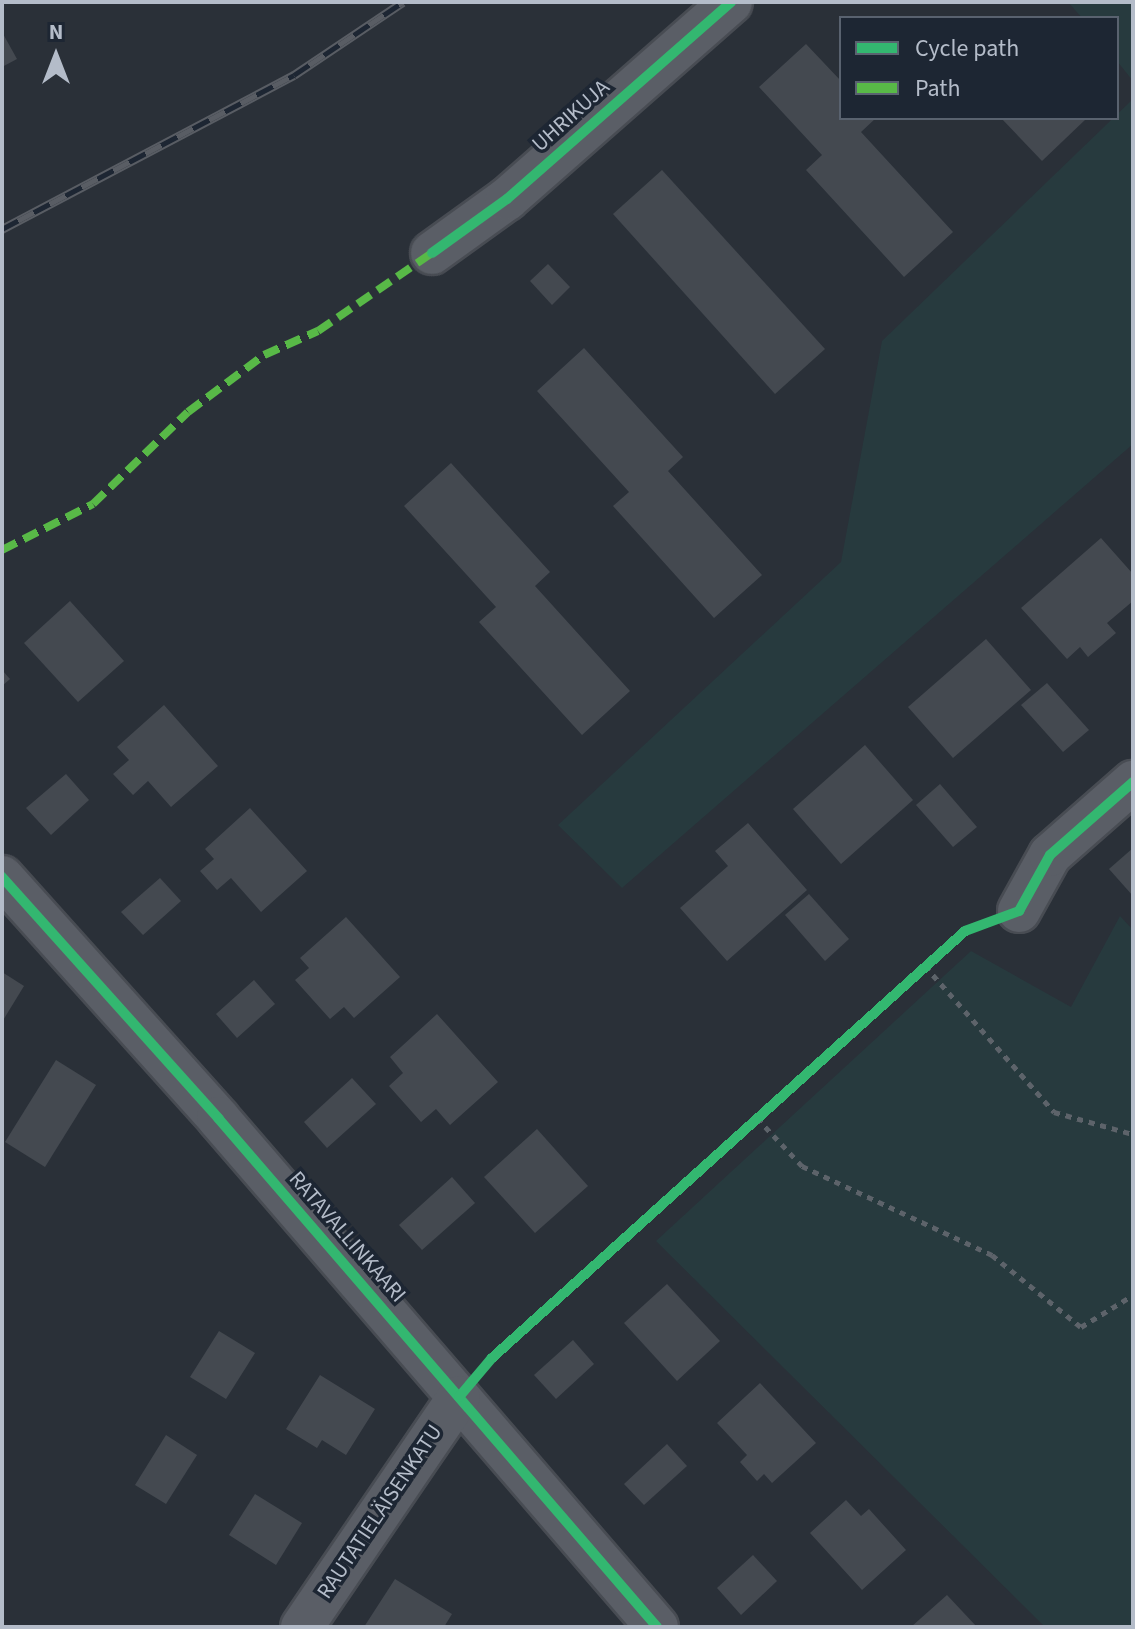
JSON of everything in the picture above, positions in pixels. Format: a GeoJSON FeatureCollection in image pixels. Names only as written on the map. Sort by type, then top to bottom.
{"type":"FeatureCollection","features":[{"type":"Feature","properties":{"kind":"street","name":"UHRIKUJA"},"geometry":{"type":"LineString","coordinates":[[432,253],[507,199],[731,2]]}},
{"type":"Feature","properties":{"kind":"street"},"geometry":{"type":"LineString","coordinates":[[1019,911],[1050,855],[1133,782]]}},
{"type":"Feature","properties":{"kind":"street","name":"RATAVALLINKAARI"},"geometry":{"type":"LineString","coordinates":[[2,877],[657,1627]]}},
{"type":"Feature","properties":{"kind":"street","name":"RAUTATIELÄISENKATU"},"geometry":{"type":"LineString","coordinates":[[302,1627],[459,1397]]}},
{"type":"Feature","properties":{"kind":"path"},"geometry":{"type":"LineString","coordinates":[[914,976],[934,958]]}},
{"type":"Feature","properties":{"kind":"path"},"geometry":{"type":"LineString","coordinates":[[925,966],[1054,1112],[1133,1134]]}},
{"type":"Feature","properties":{"kind":"path"},"geometry":{"type":"LineString","coordinates":[[746,1128],[768,1108]]}},
{"type":"Feature","properties":{"kind":"path"},"geometry":{"type":"LineString","coordinates":[[757,1118],[802,1166],[992,1255],[1081,1327],[1133,1295]]}},
{"type":"Feature","properties":{"kind":"green space"},"geometry":{"type":"Polygon","coordinates":[[[1068,2],[1133,2],[1133,81],[1119,64],[1119,16],[1080,16],[1068,2]]]}},
{"type":"Feature","properties":{"kind":"green space"},"geometry":{"type":"Polygon","coordinates":[[[1133,99],[1133,444],[622,888],[558,825],[841,562],[882,341],[1111,120],[1119,120],[1119,112],[1133,99]]]}},
{"type":"Feature","properties":{"kind":"green space"},"geometry":{"type":"Polygon","coordinates":[[[1120,916],[1133,930],[1133,1627],[1045,1627],[656,1241],[971,951],[1071,1007],[1120,916]]]}},
{"type":"Feature","properties":{"kind":"building"},"geometry":{"type":"Polygon","coordinates":[[[2,32],[17,59],[2,67],[2,32]]]}},
{"type":"Feature","properties":{"kind":"building"},"geometry":{"type":"Polygon","coordinates":[[[806,44],[839,79],[839,120],[874,120],[861,132],[953,232],[904,277],[806,170],[822,155],[759,87],[806,44]]]}},
{"type":"Feature","properties":{"kind":"building"},"geometry":{"type":"Polygon","coordinates":[[[1003,120],[1085,120],[1042,161],[1003,120]]]}},
{"type":"Feature","properties":{"kind":"building"},"geometry":{"type":"Polygon","coordinates":[[[662,170],[825,349],[775,394],[613,214],[662,170]]]}},
{"type":"Feature","properties":{"kind":"building"},"geometry":{"type":"Polygon","coordinates":[[[548,264],[570,287],[552,305],[530,281],[548,264]]]}},
{"type":"Feature","properties":{"kind":"building"},"geometry":{"type":"Polygon","coordinates":[[[584,348],[683,457],[668,471],[762,575],[714,618],[613,506],[629,492],[537,391],[584,348]]]}},
{"type":"Feature","properties":{"kind":"building"},"geometry":{"type":"Polygon","coordinates":[[[451,463],[550,572],[535,586],[630,691],[582,735],[479,622],[496,607],[404,506],[451,463]]]}},
{"type":"Feature","properties":{"kind":"building"},"geometry":{"type":"Polygon","coordinates":[[[1101,538],[1133,574],[1133,601],[1107,623],[1116,633],[1088,657],[1080,647],[1067,659],[1021,608],[1101,538]]]}},
{"type":"Feature","properties":{"kind":"building"},"geometry":{"type":"Polygon","coordinates":[[[70,601],[124,661],[78,702],[24,643],[70,601]]]}},
{"type":"Feature","properties":{"kind":"building"},"geometry":{"type":"Polygon","coordinates":[[[986,639],[1031,690],[953,758],[908,707],[986,639]]]}},
{"type":"Feature","properties":{"kind":"building"},"geometry":{"type":"Polygon","coordinates":[[[2,670],[10,679],[2,686],[2,670]]]}},
{"type":"Feature","properties":{"kind":"building"},"geometry":{"type":"Polygon","coordinates":[[[1047,683],[1089,730],[1063,752],[1021,705],[1047,683]]]}},
{"type":"Feature","properties":{"kind":"building"},"geometry":{"type":"Polygon","coordinates":[[[164,705],[218,766],[171,807],[148,781],[133,795],[113,774],[129,760],[117,747],[164,705]]]}},
{"type":"Feature","properties":{"kind":"building"},"geometry":{"type":"Polygon","coordinates":[[[865,745],[913,800],[841,864],[793,809],[865,745]]]}},
{"type":"Feature","properties":{"kind":"building"},"geometry":{"type":"Polygon","coordinates":[[[66,774],[89,800],[51,835],[26,808],[66,774]]]}},
{"type":"Feature","properties":{"kind":"building"},"geometry":{"type":"Polygon","coordinates":[[[940,784],[977,827],[953,847],[916,805],[940,784]]]}},
{"type":"Feature","properties":{"kind":"building"},"geometry":{"type":"Polygon","coordinates":[[[250,808],[307,871],[261,912],[231,878],[217,890],[200,871],[214,859],[205,849],[250,808]]]}},
{"type":"Feature","properties":{"kind":"building"},"geometry":{"type":"Polygon","coordinates":[[[748,823],[807,890],[727,961],[680,908],[728,866],[715,851],[748,823]]]}},
{"type":"Feature","properties":{"kind":"building"},"geometry":{"type":"Polygon","coordinates":[[[1133,848],[1133,896],[1109,869],[1133,848]]]}},
{"type":"Feature","properties":{"kind":"building"},"geometry":{"type":"Polygon","coordinates":[[[160,878],[181,901],[143,935],[121,912],[160,878]]]}},
{"type":"Feature","properties":{"kind":"building"},"geometry":{"type":"Polygon","coordinates":[[[809,894],[849,939],[825,961],[785,915],[809,894]]]}},
{"type":"Feature","properties":{"kind":"building"},"geometry":{"type":"Polygon","coordinates":[[[346,917],[400,977],[354,1018],[344,1007],[330,1019],[295,980],[309,968],[300,958],[346,917]]]}},
{"type":"Feature","properties":{"kind":"building"},"geometry":{"type":"Polygon","coordinates":[[[2,972],[24,986],[2,1022],[2,972]]]}},
{"type":"Feature","properties":{"kind":"building"},"geometry":{"type":"Polygon","coordinates":[[[254,980],[275,1004],[237,1038],[216,1014],[254,980]]]}},
{"type":"Feature","properties":{"kind":"building"},"geometry":{"type":"Polygon","coordinates":[[[437,1014],[498,1082],[450,1125],[436,1109],[421,1122],[389,1086],[403,1073],[390,1057],[437,1014]]]}},
{"type":"Feature","properties":{"kind":"building"},"geometry":{"type":"Polygon","coordinates":[[[56,1060],[96,1085],[45,1167],[5,1142],[56,1060]]]}},
{"type":"Feature","properties":{"kind":"building"},"geometry":{"type":"Polygon","coordinates":[[[352,1078],[376,1104],[327,1148],[304,1122],[352,1078]]]}},
{"type":"Feature","properties":{"kind":"building"},"geometry":{"type":"Polygon","coordinates":[[[537,1129],[588,1186],[535,1233],[484,1177],[537,1129]]]}},
{"type":"Feature","properties":{"kind":"building"},"geometry":{"type":"Polygon","coordinates":[[[452,1177],[475,1203],[422,1250],[399,1225],[452,1177]]]}},
{"type":"Feature","properties":{"kind":"building"},"geometry":{"type":"Polygon","coordinates":[[[667,1284],[720,1341],[677,1381],[624,1323],[667,1284]]]}},
{"type":"Feature","properties":{"kind":"building"},"geometry":{"type":"Polygon","coordinates":[[[219,1331],[255,1353],[226,1399],[190,1377],[219,1331]]]}},
{"type":"Feature","properties":{"kind":"building"},"geometry":{"type":"Polygon","coordinates":[[[573,1340],[594,1364],[556,1399],[534,1375],[573,1340]]]}},
{"type":"Feature","properties":{"kind":"building"},"geometry":{"type":"Polygon","coordinates":[[[320,1375],[375,1409],[346,1455],[322,1440],[317,1448],[286,1429],[320,1375]]]}},
{"type":"Feature","properties":{"kind":"building"},"geometry":{"type":"Polygon","coordinates":[[[760,1383],[816,1443],[772,1483],[764,1474],[757,1481],[740,1462],[747,1455],[717,1423],[760,1383]]]}},
{"type":"Feature","properties":{"kind":"building"},"geometry":{"type":"Polygon","coordinates":[[[166,1435],[197,1455],[166,1504],[135,1485],[166,1435]]]}},
{"type":"Feature","properties":{"kind":"building"},"geometry":{"type":"Polygon","coordinates":[[[667,1444],[687,1466],[644,1505],[624,1484],[667,1444]]]}},
{"type":"Feature","properties":{"kind":"building"},"geometry":{"type":"Polygon","coordinates":[[[255,1494],[302,1523],[276,1565],[229,1535],[255,1494]]]}},
{"type":"Feature","properties":{"kind":"building"},"geometry":{"type":"Polygon","coordinates":[[[846,1500],[861,1516],[869,1509],[906,1550],[862,1590],[810,1533],[846,1500]]]}},
{"type":"Feature","properties":{"kind":"building"},"geometry":{"type":"Polygon","coordinates":[[[753,1555],[777,1581],[741,1615],[717,1588],[753,1555]]]}},
{"type":"Feature","properties":{"kind":"building"},"geometry":{"type":"Polygon","coordinates":[[[395,1579],[452,1614],[444,1627],[364,1627],[395,1579]]]}},
{"type":"Feature","properties":{"kind":"building"},"geometry":{"type":"Polygon","coordinates":[[[947,1595],[977,1627],[911,1627],[947,1595]]]}},
{"type":"Feature","properties":{"kind":"railway"},"geometry":{"type":"LineString","coordinates":[[2,229],[294,75],[403,2]]}},
{"type":"Feature","properties":{"kind":"marked path"},"geometry":{"type":"LineString","coordinates":[[2,550],[93,504],[188,412],[264,355],[318,331],[432,253]]}},
{"type":"Feature","properties":{"kind":"cycle path"},"geometry":{"type":"LineString","coordinates":[[432,253],[507,199],[731,2]]}},
{"type":"Feature","properties":{"kind":"cycle path"},"geometry":{"type":"LineString","coordinates":[[459,1397],[492,1358],[965,931],[1019,911],[1050,855],[1133,782]]}},
{"type":"Feature","properties":{"kind":"cycle path"},"geometry":{"type":"LineString","coordinates":[[2,877],[218,1118],[657,1627]]}}]}
